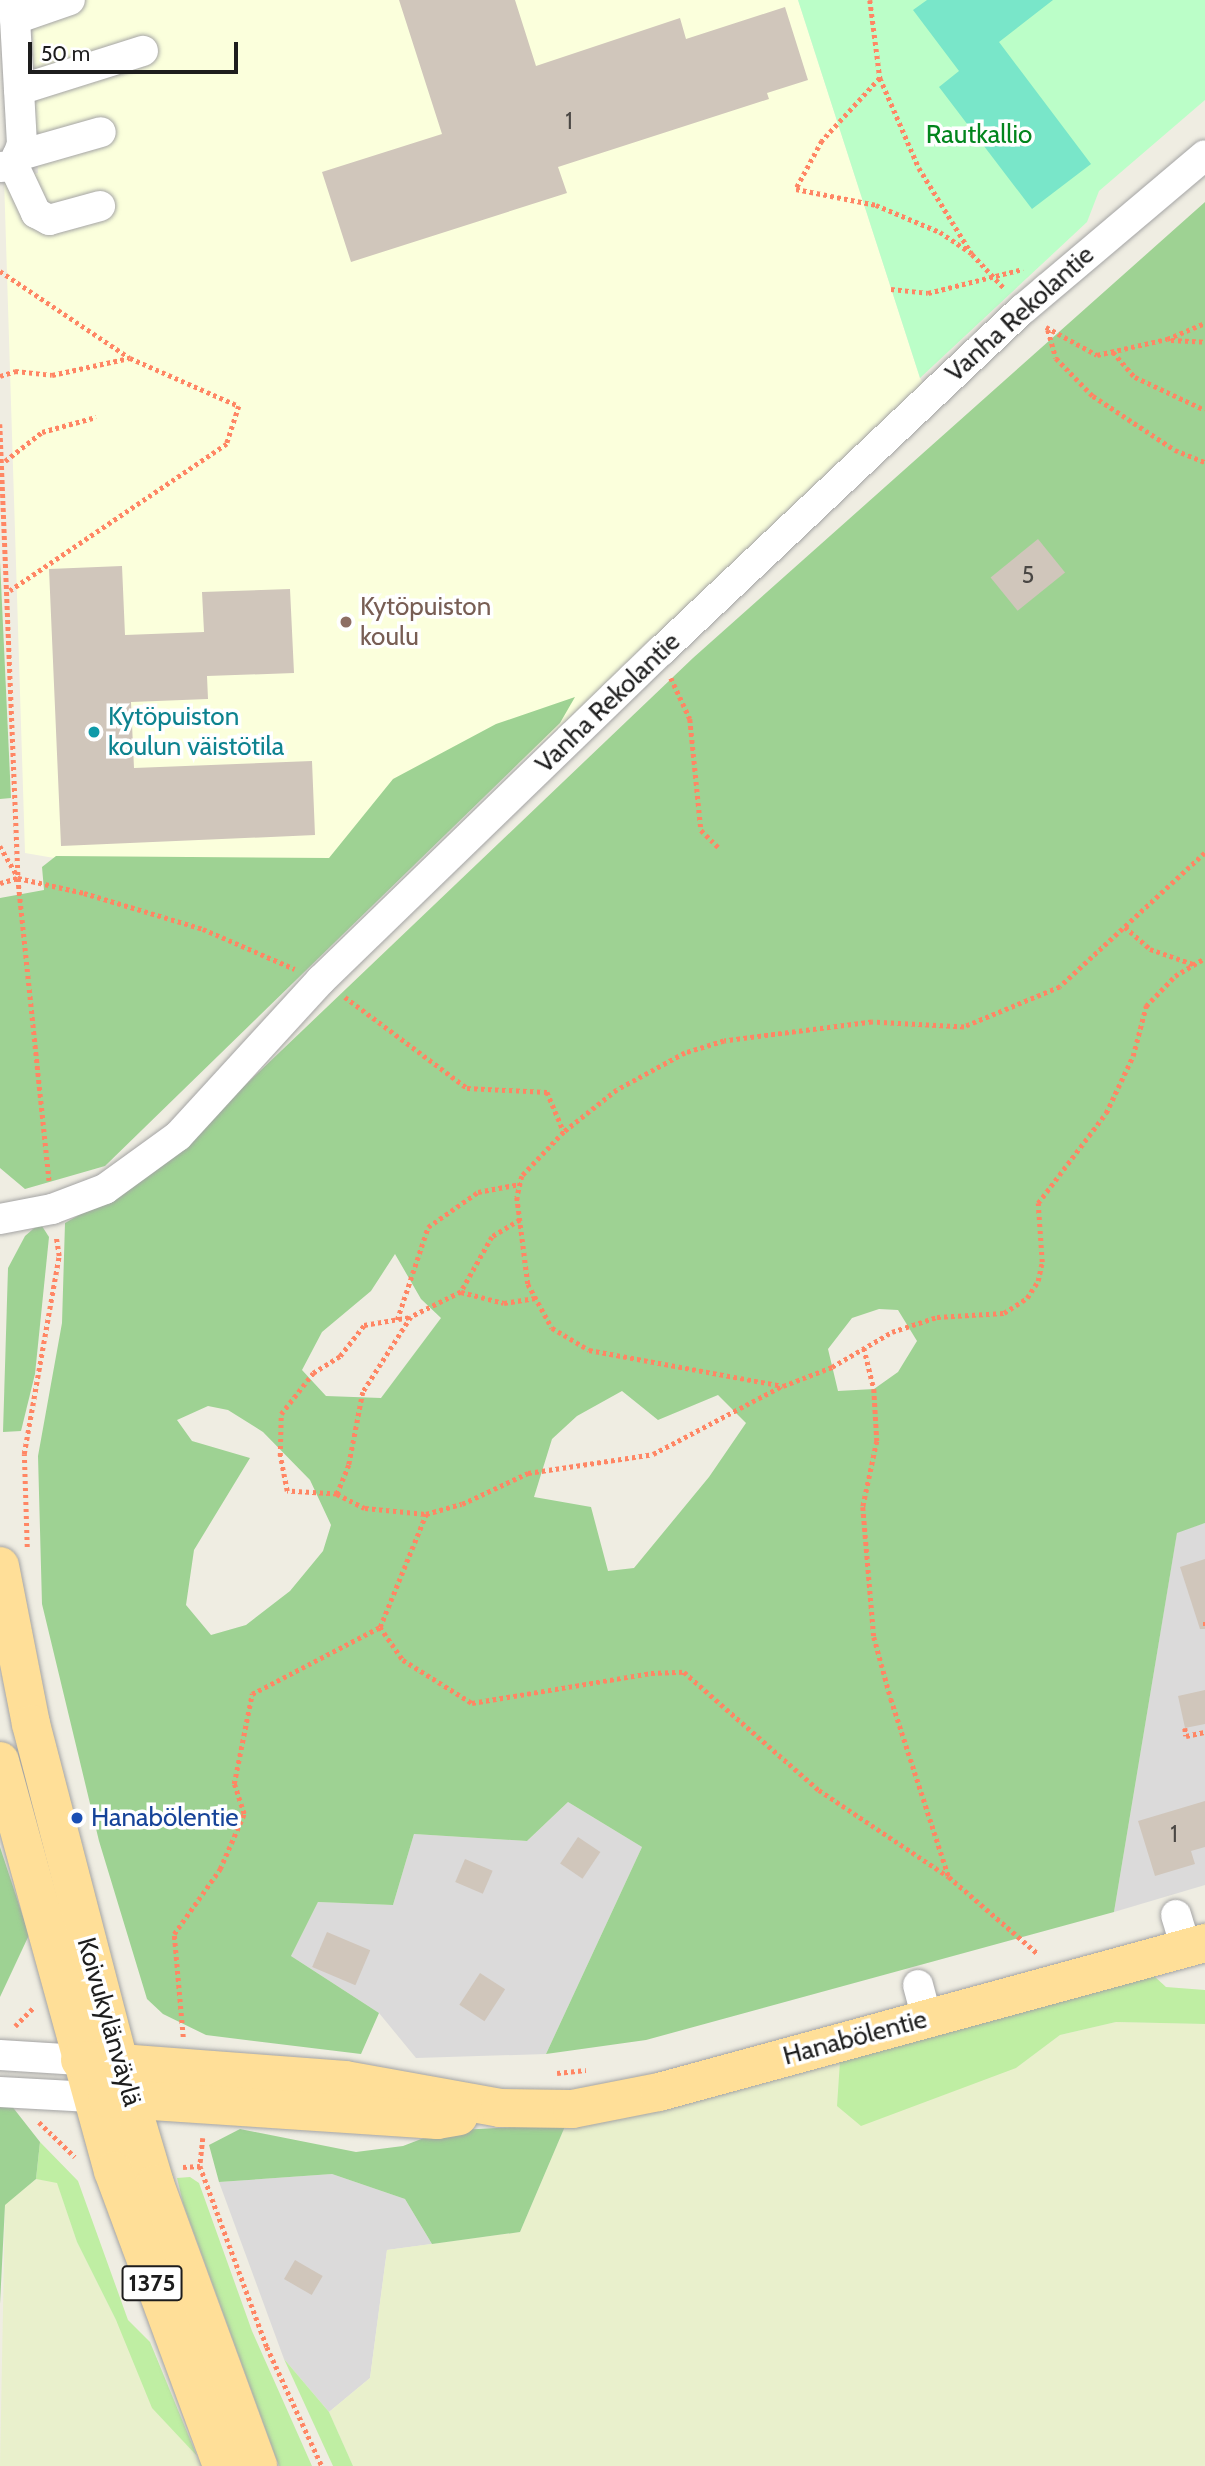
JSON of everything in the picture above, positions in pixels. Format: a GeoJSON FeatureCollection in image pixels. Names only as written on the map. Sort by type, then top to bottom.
{"type":"FeatureCollection","features":[{"type":"Feature","properties":{"kind":"main road","name":"Koivukylänväylä"},"geometry":{"type":"LineString","coordinates":[[0,1566],[31,1724],[119,2063],[155,2183],[258,2466]]}},
{"type":"Feature","properties":{"kind":"main road","name":"Koivukylänväylä"},"geometry":{"type":"LineString","coordinates":[[0,1762],[91,2097],[163,2315],[222,2466]]}},
{"type":"Feature","properties":{"kind":"main road","name":"Hanabölentie"},"geometry":{"type":"LineString","coordinates":[[80,2060],[345,2080],[500,2108],[572,2109],[647,2094],[923,2001],[1189,1935]]}},
{"type":"Feature","properties":{"kind":"main road","name":"Hanabölentie"},"geometry":{"type":"LineString","coordinates":[[91,2097],[437,2120],[500,2108]]}},
{"type":"Feature","properties":{"kind":"street"},"geometry":{"type":"LineString","coordinates":[[10,163],[22,144],[15,9],[70,0]]}},
{"type":"Feature","properties":{"kind":"street"},"geometry":{"type":"LineString","coordinates":[[19,90],[143,51]]}},
{"type":"Feature","properties":{"kind":"street"},"geometry":{"type":"LineString","coordinates":[[10,163],[101,132]]}},
{"type":"Feature","properties":{"kind":"street","name":"Vanha Rekolantie"},"geometry":{"type":"LineString","coordinates":[[0,1219],[60,1206],[105,1189],[139,1167],[178,1136],[321,980],[661,651],[1023,309],[1205,155]]}},
{"type":"Feature","properties":{"kind":"street"},"geometry":{"type":"LineString","coordinates":[[10,163],[36,213],[50,220],[100,206]]}},
{"type":"Feature","properties":{"kind":"street"},"geometry":{"type":"LineString","coordinates":[[0,2055],[80,2060]]}},
{"type":"Feature","properties":{"kind":"street"},"geometry":{"type":"LineString","coordinates":[[0,2092],[91,2097]]}},
{"type":"Feature","properties":{"kind":"path"},"geometry":{"type":"LineString","coordinates":[[870,0],[880,79],[919,168],[972,254],[1023,309],[1047,328],[1097,355],[1167,339],[1205,323]]}},
{"type":"Feature","properties":{"kind":"path"},"geometry":{"type":"LineString","coordinates":[[880,79],[822,141],[796,189],[876,205],[940,232],[972,254]]}},
{"type":"Feature","properties":{"kind":"path"},"geometry":{"type":"LineString","coordinates":[[891,289],[928,293],[995,279],[1033,266]]}},
{"type":"Feature","properties":{"kind":"path"},"geometry":{"type":"LineString","coordinates":[[0,271],[130,358],[239,406],[227,444],[9,591]]}},
{"type":"Feature","properties":{"kind":"path"},"geometry":{"type":"LineString","coordinates":[[1047,328],[1056,358],[1093,396],[1175,450],[1205,462]]}},
{"type":"Feature","properties":{"kind":"path"},"geometry":{"type":"LineString","coordinates":[[1167,339],[1205,342]]}},
{"type":"Feature","properties":{"kind":"path"},"geometry":{"type":"LineString","coordinates":[[1112,351],[1135,377],[1205,410]]}},
{"type":"Feature","properties":{"kind":"path"},"geometry":{"type":"LineString","coordinates":[[0,376],[15,372],[52,374],[130,358]]}},
{"type":"Feature","properties":{"kind":"path"},"geometry":{"type":"LineString","coordinates":[[4,461],[42,432],[96,417]]}},
{"type":"Feature","properties":{"kind":"path"},"geometry":{"type":"LineString","coordinates":[[661,651],[690,719],[701,830],[719,848]]}},
{"type":"Feature","properties":{"kind":"path"},"geometry":{"type":"LineString","coordinates":[[0,846],[18,878]]}},
{"type":"Feature","properties":{"kind":"path"},"geometry":{"type":"LineString","coordinates":[[783,1386],[589,1350],[552,1328],[528,1284],[520,1220],[522,1176],[564,1132],[617,1090],[685,1053],[724,1041],[872,1022],[964,1027],[1060,987],[1205,853]]}},
{"type":"Feature","properties":{"kind":"path"},"geometry":{"type":"LineString","coordinates":[[0,883],[18,878],[203,929],[321,980],[467,1088],[547,1092],[564,1132]]}},
{"type":"Feature","properties":{"kind":"path"},"geometry":{"type":"LineString","coordinates":[[1125,927],[1150,949],[1196,965]]}},
{"type":"Feature","properties":{"kind":"path"},"geometry":{"type":"LineString","coordinates":[[520,1220],[492,1237],[461,1292],[411,1317],[365,1325],[340,1356],[313,1373],[281,1414],[280,1456],[287,1490],[337,1494],[365,1508],[426,1514],[462,1504],[528,1473],[653,1454],[783,1386],[832,1367],[892,1332],[937,1317],[1004,1313],[1027,1298],[1042,1262],[1038,1203],[1106,1113],[1133,1056],[1146,1006],[1175,976],[1205,958]]}},
{"type":"Feature","properties":{"kind":"path"},"geometry":{"type":"LineString","coordinates":[[397,1320],[428,1227],[478,1192],[520,1184]]}},
{"type":"Feature","properties":{"kind":"path"},"geometry":{"type":"LineString","coordinates":[[461,1292],[504,1303],[536,1298]]}},
{"type":"Feature","properties":{"kind":"path"},"geometry":{"type":"LineString","coordinates":[[337,1494],[349,1465],[363,1392],[411,1317]]}},
{"type":"Feature","properties":{"kind":"path"},"geometry":{"type":"LineString","coordinates":[[864,1348],[874,1389],[877,1441],[863,1507],[874,1637],[948,1877]]}},
{"type":"Feature","properties":{"kind":"path"},"geometry":{"type":"LineString","coordinates":[[184,2048],[174,1934],[220,1869],[244,1814],[234,1784],[252,1694],[380,1628],[426,1514]]}},
{"type":"Feature","properties":{"kind":"path"},"geometry":{"type":"LineString","coordinates":[[380,1628],[403,1660],[472,1703],[651,1673],[684,1672],[819,1790],[948,1877],[1037,1953]]}},
{"type":"Feature","properties":{"kind":"path"},"geometry":{"type":"LineString","coordinates":[[1185,1728],[1186,1736],[1205,1732]]}},
{"type":"Feature","properties":{"kind":"path"},"geometry":{"type":"LineString","coordinates":[[1023,1956],[1049,1949]]}},
{"type":"Feature","properties":{"kind":"path"},"geometry":{"type":"LineString","coordinates":[[8,2026],[16,2026],[40,2001]]}},
{"type":"Feature","properties":{"kind":"path"},"geometry":{"type":"LineString","coordinates":[[546,2074],[596,2068]]}},
{"type":"Feature","properties":{"kind":"path"},"geometry":{"type":"LineString","coordinates":[[203,2136],[200,2166],[267,2347],[323,2466]]}},
{"type":"Feature","properties":{"kind":"shaded area","name":"Kytöpuiston koulu"},"geometry":{"type":"Polygon","coordinates":[[[31,0],[798,0],[920,378],[928,391],[358,910],[25,853],[4,178],[38,173],[31,0]]]}},
{"type":"Feature","properties":{"kind":"shaded area"},"geometry":{"type":"Polygon","coordinates":[[[1205,1523],[1205,1885],[1114,1912],[1177,1532],[1205,1523]]]}},
{"type":"Feature","properties":{"kind":"shaded area"},"geometry":{"type":"Polygon","coordinates":[[[568,1802],[642,1847],[546,2054],[416,2058],[379,2013],[291,1956],[318,1902],[393,1905],[414,1834],[527,1841],[568,1802]]]}},
{"type":"Feature","properties":{"kind":"shaded area"},"geometry":{"type":"Polygon","coordinates":[[[1116,2022],[1205,2024],[1205,2466],[353,2466],[329,2412],[370,2378],[387,2250],[520,2232],[566,2124],[840,2061],[1016,2068],[1060,2035],[1116,2022]]]}},
{"type":"Feature","properties":{"kind":"shaded area"},"geometry":{"type":"Polygon","coordinates":[[[332,2174],[405,2199],[432,2244],[387,2250],[370,2378],[329,2412],[284,2359],[219,2182],[332,2174]]]}},
{"type":"Feature","properties":{"kind":"shaded area"},"geometry":{"type":"Polygon","coordinates":[[[36,2179],[57,2182],[77,2242],[116,2320],[202,2466],[0,2466],[5,2204],[36,2179]]]}},
{"type":"Feature","properties":{"kind":"green space","name":"Rautkallio"},"geometry":{"type":"Polygon","coordinates":[[[798,0],[1205,0],[1205,100],[1099,191],[1087,222],[920,378],[798,0]]]}},
{"type":"Feature","properties":{"kind":"green space"},"geometry":{"type":"Polygon","coordinates":[[[927,0],[1053,0],[999,42],[1091,164],[1032,209],[939,87],[959,71],[913,10],[927,0]]]}},
{"type":"Feature","properties":{"kind":"green space"},"geometry":{"type":"Polygon","coordinates":[[[1205,202],[1205,1523],[1177,1533],[1114,1912],[646,2040],[546,2054],[642,1847],[568,1802],[527,1841],[414,1834],[393,1905],[318,1902],[291,1956],[379,2013],[361,2054],[206,2035],[163,2014],[147,1999],[99,1841],[42,1604],[38,1456],[62,1323],[65,1223],[153,1173],[693,658],[1205,202]],[[395,1254],[371,1291],[322,1332],[302,1370],[326,1396],[381,1398],[441,1318],[421,1299],[395,1254]],[[879,1309],[852,1318],[828,1349],[838,1391],[874,1389],[898,1372],[917,1341],[898,1310],[879,1309]],[[622,1391],[577,1416],[552,1439],[534,1497],[591,1507],[608,1571],[634,1568],[709,1477],[746,1423],[718,1395],[658,1420],[622,1391]],[[208,1406],[177,1420],[192,1441],[250,1458],[194,1550],[186,1605],[211,1635],[246,1625],[290,1591],[323,1551],[331,1525],[310,1480],[263,1432],[228,1410],[208,1406]]]}},
{"type":"Feature","properties":{"kind":"green space"},"geometry":{"type":"Polygon","coordinates":[[[0,561],[11,798],[0,799],[0,561]]]}},
{"type":"Feature","properties":{"kind":"green space"},"geometry":{"type":"Polygon","coordinates":[[[575,697],[560,723],[105,1166],[25,1189],[0,1168],[0,898],[44,890],[42,867],[56,856],[329,858],[393,779],[496,724],[575,697]]]}},
{"type":"Feature","properties":{"kind":"green space"},"geometry":{"type":"Polygon","coordinates":[[[40,1223],[49,1237],[35,1374],[21,1431],[3,1432],[8,1268],[25,1236],[40,1223]]]}},
{"type":"Feature","properties":{"kind":"green space"},"geometry":{"type":"Polygon","coordinates":[[[0,1847],[29,1935],[0,1997],[0,1847]]]}},
{"type":"Feature","properties":{"kind":"green space"},"geometry":{"type":"Polygon","coordinates":[[[1154,1976],[1166,1987],[1205,1990],[1205,2024],[1116,2022],[1060,2035],[1016,2068],[861,2126],[837,2106],[840,2061],[1154,1976]]]}},
{"type":"Feature","properties":{"kind":"green space"},"geometry":{"type":"Polygon","coordinates":[[[0,2105],[11,2105],[40,2142],[36,2179],[5,2205],[0,2304],[0,2105]]]}},
{"type":"Feature","properties":{"kind":"green space"},"geometry":{"type":"Polygon","coordinates":[[[566,2124],[520,2232],[432,2244],[405,2199],[332,2174],[219,2182],[209,2145],[240,2129],[356,2152],[403,2146],[442,2131],[566,2124]]]}},
{"type":"Feature","properties":{"kind":"green space"},"geometry":{"type":"Polygon","coordinates":[[[40,2142],[78,2181],[128,2320],[150,2342],[197,2456],[152,2408],[116,2320],[77,2242],[57,2183],[36,2179],[40,2142]]]}},
{"type":"Feature","properties":{"kind":"green space"},"geometry":{"type":"Polygon","coordinates":[[[190,2177],[199,2183],[252,2331],[312,2466],[279,2466],[183,2203],[177,2178],[190,2177]]]}},
{"type":"Feature","properties":{"kind":"green space"},"geometry":{"type":"Polygon","coordinates":[[[284,2359],[329,2412],[353,2466],[333,2466],[284,2359]]]}},
{"type":"Feature","properties":{"kind":"building"},"geometry":{"type":"Polygon","coordinates":[[[399,0],[515,0],[536,66],[680,18],[686,39],[785,7],[808,80],[767,93],[769,99],[558,167],[567,193],[351,262],[322,172],[442,134],[399,0]]]}},
{"type":"Feature","properties":{"kind":"building"},"geometry":{"type":"Polygon","coordinates":[[[1038,539],[1065,572],[1018,611],[991,577],[1038,539]]]}},
{"type":"Feature","properties":{"kind":"building","name":"Kytöpuiston koulun väistötila"},"geometry":{"type":"Polygon","coordinates":[[[122,566],[125,635],[204,632],[202,592],[290,589],[294,673],[207,676],[208,699],[131,702],[134,768],[312,761],[315,835],[61,846],[49,569],[122,566]]]}},
{"type":"Feature","properties":{"kind":"building"},"geometry":{"type":"Polygon","coordinates":[[[1205,1559],[1205,1629],[1200,1629],[1180,1567],[1205,1559]]]}},
{"type":"Feature","properties":{"kind":"building"},"geometry":{"type":"Polygon","coordinates":[[[1205,1690],[1205,1724],[1185,1728],[1178,1696],[1205,1690]]]}},
{"type":"Feature","properties":{"kind":"building"},"geometry":{"type":"Polygon","coordinates":[[[1205,1801],[1205,1847],[1191,1851],[1195,1864],[1155,1876],[1138,1821],[1205,1801]]]}},
{"type":"Feature","properties":{"kind":"building"},"geometry":{"type":"Polygon","coordinates":[[[578,1837],[600,1852],[582,1879],[560,1864],[578,1837]]]}},
{"type":"Feature","properties":{"kind":"building"},"geometry":{"type":"Polygon","coordinates":[[[465,1859],[493,1871],[483,1894],[455,1882],[465,1859]]]}},
{"type":"Feature","properties":{"kind":"building"},"geometry":{"type":"Polygon","coordinates":[[[327,1932],[370,1950],[355,1985],[312,1967],[327,1932]]]}},
{"type":"Feature","properties":{"kind":"building"},"geometry":{"type":"Polygon","coordinates":[[[480,1973],[505,1989],[484,2021],[459,2005],[480,1973]]]}},
{"type":"Feature","properties":{"kind":"building"},"geometry":{"type":"Polygon","coordinates":[[[295,2260],[323,2276],[312,2295],[284,2279],[295,2260]]]}},
{"type":"Feature","properties":{"kind":"place","name":"Kytöpuiston koulu"},"geometry":{"type":"Point","coordinates":[346,622]}},
{"type":"Feature","properties":{"kind":"place","name":"Kytöpuiston koulun väistötila"},"geometry":{"type":"Point","coordinates":[94,732]}},
{"type":"Feature","properties":{"kind":"place","name":"Hanabölentie"},"geometry":{"type":"Point","coordinates":[77,1818]}}]}
